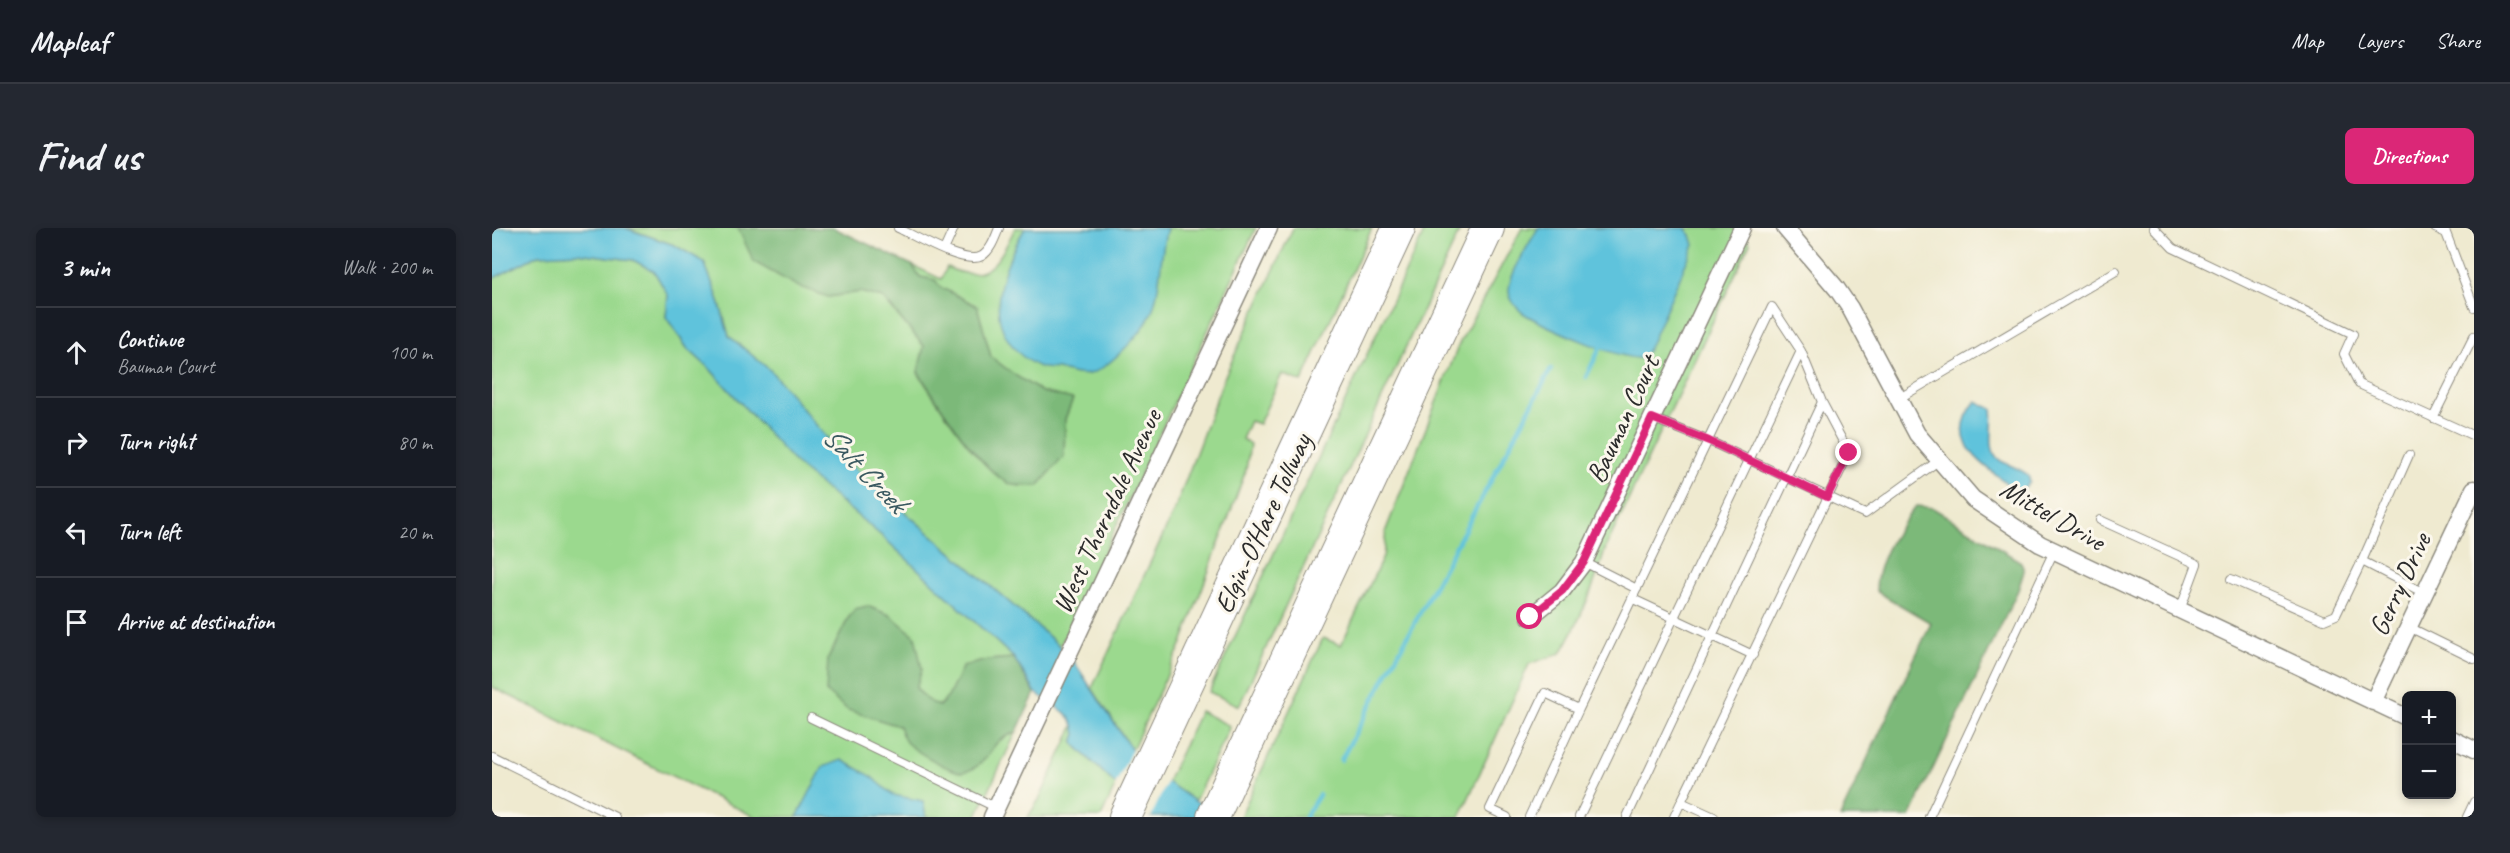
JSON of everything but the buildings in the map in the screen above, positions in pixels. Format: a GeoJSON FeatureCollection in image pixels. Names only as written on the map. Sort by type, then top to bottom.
{"type":"FeatureCollection","features":[{"type":"Feature","properties":{"kind":"highway","name":"Elgin-O'Hare Tollway"},"geometry":{"type":"LineString","coordinates":[[1125,817],[1399,228]]}},
{"type":"Feature","properties":{"kind":"highway"},"geometry":{"type":"LineString","coordinates":[[1213,817],[1488,228]]}},
{"type":"Feature","properties":{"kind":"street","name":"West Thorndale Avenue"},"geometry":{"type":"LineString","coordinates":[[994,812],[1269,228]]}},
{"type":"Feature","properties":{"kind":"street","name":"Bauman Court"},"geometry":{"type":"LineString","coordinates":[[1530,617],[1562,591],[1584,562],[1742,228]]}},
{"type":"Feature","properties":{"kind":"street","name":"Mittel Drive"},"geometry":{"type":"LineString","coordinates":[[1785,228],[1837,289],[1850,308],[1917,434],[1973,499],[2040,544],[2402,715]]}},
{"type":"Feature","properties":{"kind":"street","name":"Gerry Drive"},"geometry":{"type":"LineString","coordinates":[[2373,702],[2474,489]]}},
{"type":"Feature","properties":{"kind":"street"},"geometry":{"type":"LineString","coordinates":[[2456,741],[2474,750]]}},
{"type":"Feature","properties":{"kind":"lane"},"geometry":{"type":"LineString","coordinates":[[944,250],[954,228]]}},
{"type":"Feature","properties":{"kind":"lane"},"geometry":{"type":"LineString","coordinates":[[901,229],[961,257],[977,258],[988,250],[999,228]]}},
{"type":"Feature","properties":{"kind":"lane"},"geometry":{"type":"LineString","coordinates":[[2154,228],[2173,248],[2353,334],[2344,354],[2359,384],[2474,436]]}},
{"type":"Feature","properties":{"kind":"lane"},"geometry":{"type":"LineString","coordinates":[[2435,228],[2446,233],[2474,307]]}},
{"type":"Feature","properties":{"kind":"lane"},"geometry":{"type":"LineString","coordinates":[[1898,399],[2116,271]]}},
{"type":"Feature","properties":{"kind":"lane"},"geometry":{"type":"LineString","coordinates":[[1529,817],[1772,308],[1801,351],[1822,402],[1849,453],[1674,817]]}},
{"type":"Feature","properties":{"kind":"lane"},"geometry":{"type":"LineString","coordinates":[[2433,418],[2474,336]]}},
{"type":"Feature","properties":{"kind":"lane"},"geometry":{"type":"LineString","coordinates":[[1579,817],[1801,351]]}},
{"type":"Feature","properties":{"kind":"lane"},"geometry":{"type":"LineString","coordinates":[[1627,817],[1788,479],[1822,402]]}},
{"type":"Feature","properties":{"kind":"lane"},"geometry":{"type":"LineString","coordinates":[[1652,418],[1709,441],[1865,514],[1938,461]]}},
{"type":"Feature","properties":{"kind":"lane"},"geometry":{"type":"LineString","coordinates":[[2231,579],[2324,620],[2336,615],[2409,455]]}},
{"type":"Feature","properties":{"kind":"lane"},"geometry":{"type":"LineString","coordinates":[[2100,520],[2197,564],[2180,610]]}},
{"type":"Feature","properties":{"kind":"lane"},"geometry":{"type":"LineString","coordinates":[[1929,817],[2054,551]]}},
{"type":"Feature","properties":{"kind":"lane"},"geometry":{"type":"LineString","coordinates":[[2362,561],[2424,593]]}},
{"type":"Feature","properties":{"kind":"lane"},"geometry":{"type":"LineString","coordinates":[[1584,562],[1637,590]]}},
{"type":"Feature","properties":{"kind":"lane"},"geometry":{"type":"LineString","coordinates":[[1633,599],[1753,655]]}},
{"type":"Feature","properties":{"kind":"lane"},"geometry":{"type":"LineString","coordinates":[[2409,627],[2474,659]]}},
{"type":"Feature","properties":{"kind":"lane"},"geometry":{"type":"LineString","coordinates":[[1507,817],[1491,809],[1545,693],[1580,709]]}},
{"type":"Feature","properties":{"kind":"lane"},"geometry":{"type":"LineString","coordinates":[[811,718],[994,812]]}},
{"type":"Feature","properties":{"kind":"lane"},"geometry":{"type":"LineString","coordinates":[[492,756],[615,817]]}},
{"type":"Feature","properties":{"kind":"lane"},"geometry":{"type":"LineString","coordinates":[[1681,802],[1714,817]]}},
{"type":"Feature","properties":{"kind":"lane"},"geometry":{"type":"LineString","coordinates":[[2467,817],[2474,802]]}},
{"type":"Feature","properties":{"kind":"green space"},"geometry":{"type":"Polygon","coordinates":[[[626,228],[738,228],[742,235],[828,297],[860,292],[883,298],[924,346],[918,373],[972,450],[985,465],[1010,484],[1038,486],[1064,456],[1065,419],[1072,400],[1042,392],[991,357],[977,306],[940,287],[935,280],[920,277],[912,265],[941,279],[947,267],[972,274],[982,272],[990,267],[1004,250],[1015,228],[1256,228],[1060,646],[848,463],[771,371],[729,336],[704,262],[674,245],[626,228]]]}},
{"type":"Feature","properties":{"kind":"green space"},"geometry":{"type":"Polygon","coordinates":[[[738,228],[834,228],[912,265],[920,277],[935,280],[940,287],[977,306],[991,357],[1042,392],[1073,399],[1065,419],[1064,456],[1038,486],[1013,485],[998,476],[973,450],[936,400],[918,372],[924,346],[883,298],[860,292],[828,297],[797,286],[754,262],[738,228]]]}},
{"type":"Feature","properties":{"kind":"green space"},"geometry":{"type":"Polygon","coordinates":[[[1293,228],[1372,228],[1302,382],[1282,374],[1259,424],[1250,421],[1242,439],[1250,444],[1246,470],[1182,643],[1132,750],[1092,688],[1175,509],[1224,378],[1293,228]]]}},
{"type":"Feature","properties":{"kind":"green space"},"geometry":{"type":"Polygon","coordinates":[[[1426,228],[1461,228],[1239,706],[1209,692],[1426,228]]]}},
{"type":"Feature","properties":{"kind":"green space"},"geometry":{"type":"Polygon","coordinates":[[[1522,228],[1740,228],[1750,243],[1606,547],[1575,627],[1561,653],[1529,664],[1460,817],[1240,817],[1323,638],[1341,645],[1383,557],[1386,530],[1459,344],[1522,228]]]}},
{"type":"Feature","properties":{"kind":"green space"},"geometry":{"type":"Polygon","coordinates":[[[577,253],[633,260],[654,271],[668,295],[666,317],[687,348],[710,369],[797,465],[883,537],[1014,658],[989,660],[963,666],[948,698],[939,706],[927,700],[916,688],[922,669],[849,617],[828,659],[827,692],[877,719],[899,726],[907,742],[986,758],[998,742],[1016,733],[976,817],[755,817],[492,687],[492,279],[538,255],[577,253]]]}},
{"type":"Feature","properties":{"kind":"green space"},"geometry":{"type":"Polygon","coordinates":[[[1916,506],[1933,508],[2021,562],[2024,571],[2018,590],[1910,817],[1840,817],[1931,623],[1876,591],[1880,568],[1889,546],[1916,506]]]}},
{"type":"Feature","properties":{"kind":"green space"},"geometry":{"type":"Polygon","coordinates":[[[867,606],[890,615],[915,636],[922,669],[916,688],[927,700],[939,706],[948,697],[963,666],[989,660],[1014,658],[1035,693],[1016,733],[1001,739],[985,759],[973,769],[956,771],[933,760],[907,743],[899,726],[848,710],[826,692],[828,659],[849,617],[855,609],[867,606]]]}},
{"type":"Feature","properties":{"kind":"green space"},"geometry":{"type":"Polygon","coordinates":[[[1200,711],[1230,726],[1195,801],[1167,782],[1200,711]]]}},
{"type":"Feature","properties":{"kind":"green space"},"geometry":{"type":"Polygon","coordinates":[[[1074,725],[1076,734],[1073,743],[1116,785],[1101,817],[1028,817],[1040,798],[1074,725]]]}},
{"type":"Feature","properties":{"kind":"water"},"geometry":{"type":"Polygon","coordinates":[[[499,228],[625,228],[674,245],[704,262],[729,336],[771,371],[848,463],[1069,654],[1137,758],[1195,801],[1229,817],[1149,817],[1073,743],[1076,734],[1074,725],[1067,714],[1036,693],[1014,658],[883,537],[797,465],[710,369],[687,348],[666,317],[668,295],[654,271],[633,260],[577,253],[538,255],[492,279],[492,230],[499,228]]]}},
{"type":"Feature","properties":{"kind":"water"},"geometry":{"type":"Polygon","coordinates":[[[1025,228],[1167,228],[1156,297],[1149,318],[1123,350],[1096,371],[1081,374],[1040,367],[1018,353],[1003,331],[999,315],[999,293],[1014,248],[1025,228]]]}},
{"type":"Feature","properties":{"kind":"water"},"geometry":{"type":"Polygon","coordinates":[[[1538,228],[1685,228],[1691,235],[1694,245],[1649,348],[1642,358],[1618,354],[1582,341],[1533,319],[1515,306],[1509,293],[1510,283],[1516,267],[1538,228]]]}},
{"type":"Feature","properties":{"kind":"water"},"geometry":{"type":"Polygon","coordinates":[[[1976,401],[1992,409],[1992,444],[1996,457],[2028,475],[2030,482],[2026,487],[2020,490],[2011,487],[1970,450],[1963,428],[1967,415],[1976,401]]]}},
{"type":"Feature","properties":{"kind":"water"},"geometry":{"type":"Polygon","coordinates":[[[842,760],[871,776],[893,795],[923,801],[926,817],[797,817],[823,767],[842,760]]]}},
{"type":"Feature","properties":{"kind":"pier"},"geometry":{"type":"Polygon","coordinates":[[[1133,747],[1139,756],[1168,780],[1151,817],[1145,817],[1114,788],[1133,747]]]}},
{"type":"Feature","properties":{"kind":"waterway"},"geometry":{"type":"LineString","coordinates":[[1586,377],[1600,348]]}},
{"type":"Feature","properties":{"kind":"waterway"},"geometry":{"type":"LineString","coordinates":[[1341,760],[1551,369]]}},
{"type":"Feature","properties":{"kind":"waterway"},"geometry":{"type":"LineString","coordinates":[[1305,817],[1319,795]]}},
{"type":"Feature","properties":{"kind":"route"},"geometry":{"type":"LineString","coordinates":[[1530,617],[1562,591],[1584,562],[1652,418],[1709,441],[1827,497],[1849,453]]}},
{"type":"Feature","properties":{"kind":"water label","name":"Salt Creek"},"geometry":{"type":"Point","coordinates":[865,469]}}]}
